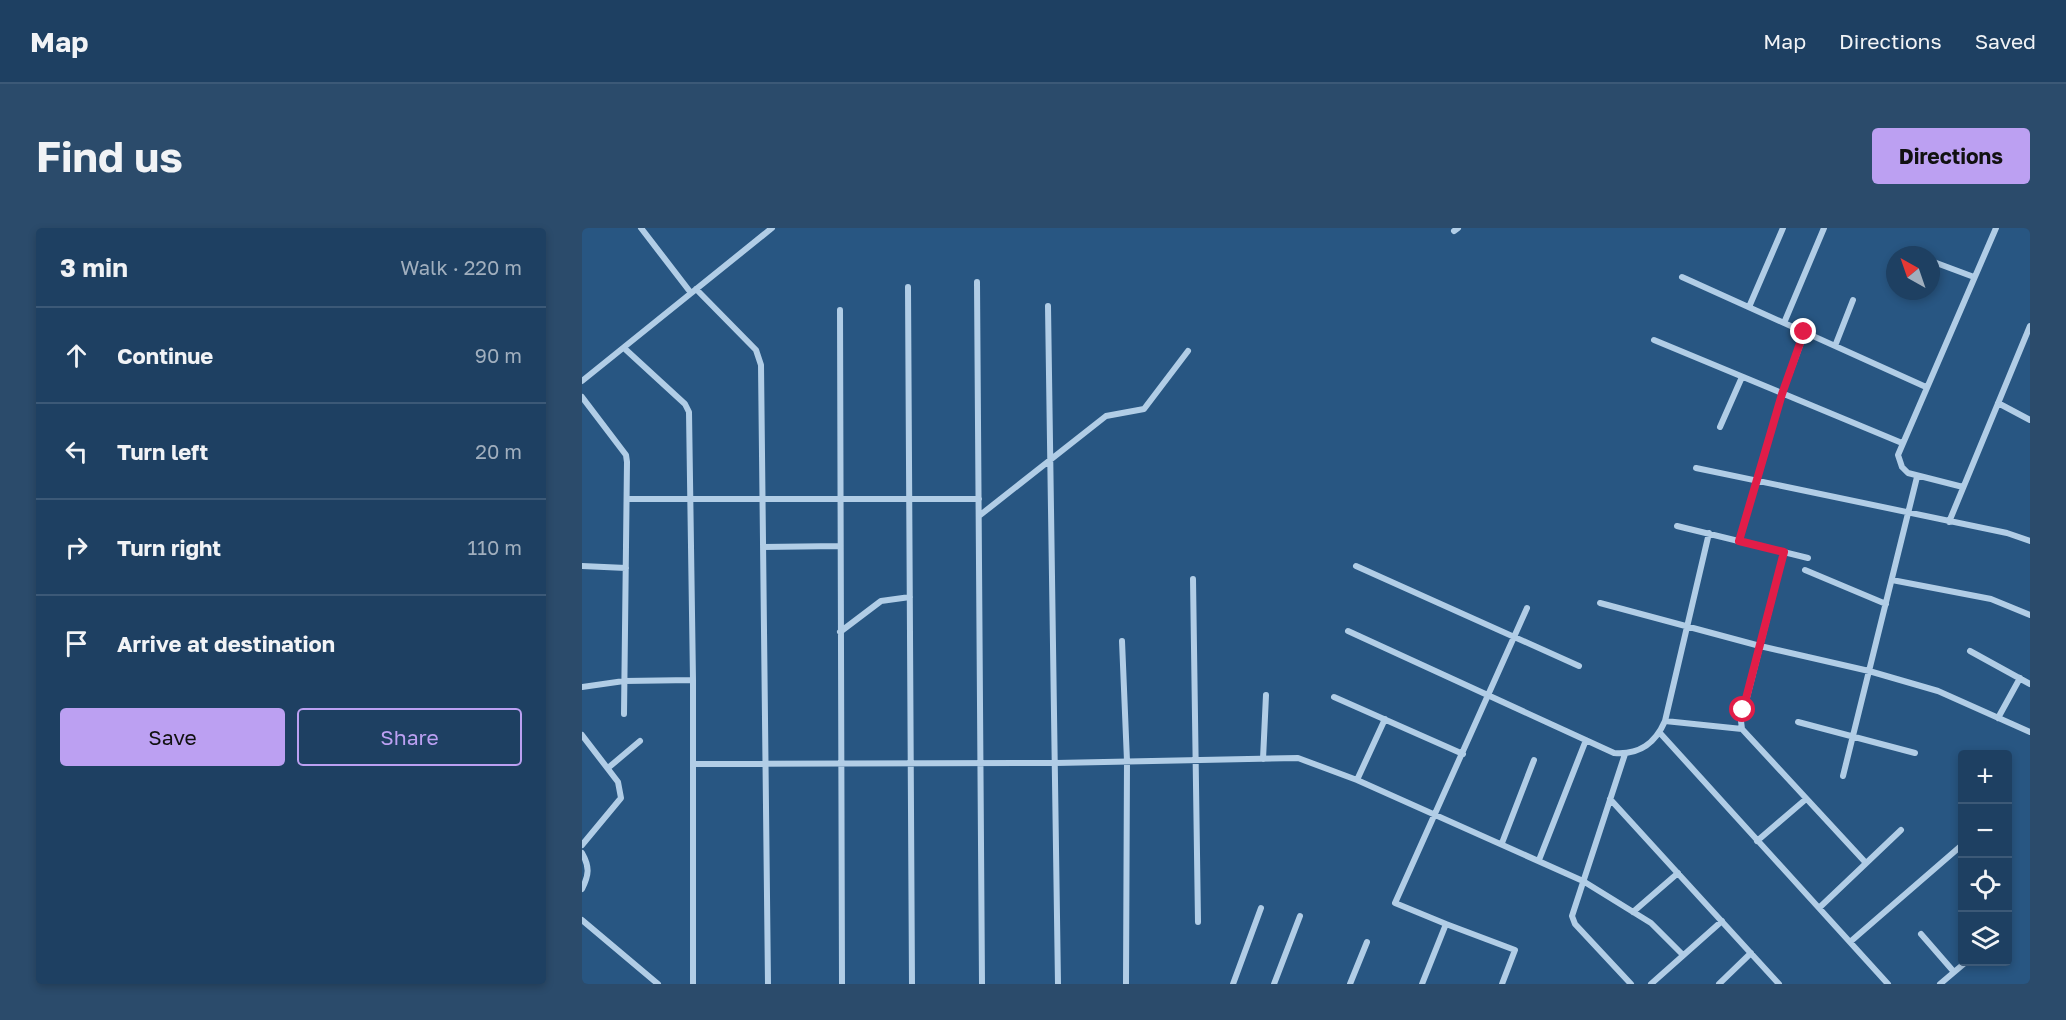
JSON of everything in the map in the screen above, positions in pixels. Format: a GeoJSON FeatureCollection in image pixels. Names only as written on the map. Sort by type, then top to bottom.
{"type":"FeatureCollection","features":[{"type":"Feature","properties":{"kind":"street"},"geometry":{"type":"LineString","coordinates":[[641,228],[694,291],[756,350],[760,358],[768,984]]}},
{"type":"Feature","properties":{"kind":"street"},"geometry":{"type":"LineString","coordinates":[[582,381],[772,228]]}},
{"type":"Feature","properties":{"kind":"street"},"geometry":{"type":"LineString","coordinates":[[1749,307],[1783,228]]}},
{"type":"Feature","properties":{"kind":"street"},"geometry":{"type":"LineString","coordinates":[[1784,323],[1824,228]]}},
{"type":"Feature","properties":{"kind":"street"},"geometry":{"type":"LineString","coordinates":[[1963,487],[1917,477],[1908,473],[1899,461],[1902,443],[1996,228]]}},
{"type":"Feature","properties":{"kind":"street"},"geometry":{"type":"LineString","coordinates":[[1940,264],[1974,277]]}},
{"type":"Feature","properties":{"kind":"street"},"geometry":{"type":"LineString","coordinates":[[1682,277],[1926,387]]}},
{"type":"Feature","properties":{"kind":"street"},"geometry":{"type":"LineString","coordinates":[[977,282],[982,984]]}},
{"type":"Feature","properties":{"kind":"street"},"geometry":{"type":"LineString","coordinates":[[908,287],[912,984]]}},
{"type":"Feature","properties":{"kind":"street"},"geometry":{"type":"LineString","coordinates":[[1835,346],[1853,300]]}},
{"type":"Feature","properties":{"kind":"street"},"geometry":{"type":"LineString","coordinates":[[1048,306],[1058,984]]}},
{"type":"Feature","properties":{"kind":"street"},"geometry":{"type":"LineString","coordinates":[[840,310],[842,984]]}},
{"type":"Feature","properties":{"kind":"street"},"geometry":{"type":"LineString","coordinates":[[1949,522],[1998,403],[2027,340],[2030,326]]}},
{"type":"Feature","properties":{"kind":"street"},"geometry":{"type":"LineString","coordinates":[[1739,541],[1782,394],[1804,332]]}},
{"type":"Feature","properties":{"kind":"street"},"geometry":{"type":"LineString","coordinates":[[1654,340],[1902,443]]}},
{"type":"Feature","properties":{"kind":"street"},"geometry":{"type":"LineString","coordinates":[[624,348],[685,404],[689,412],[694,764],[693,984]]}},
{"type":"Feature","properties":{"kind":"street"},"geometry":{"type":"LineString","coordinates":[[979,516],[1106,416],[1144,410],[1188,351]]}},
{"type":"Feature","properties":{"kind":"street"},"geometry":{"type":"LineString","coordinates":[[1720,427],[1742,377]]}},
{"type":"Feature","properties":{"kind":"street"},"geometry":{"type":"LineString","coordinates":[[582,397],[626,454],[624,714]]}},
{"type":"Feature","properties":{"kind":"street"},"geometry":{"type":"LineString","coordinates":[[1998,403],[2030,420]]}},
{"type":"Feature","properties":{"kind":"street"},"geometry":{"type":"LineString","coordinates":[[1696,468],[2007,533],[2030,541]]}},
{"type":"Feature","properties":{"kind":"street"},"geometry":{"type":"LineString","coordinates":[[1844,776],[1917,477]]}},
{"type":"Feature","properties":{"kind":"street"},"geometry":{"type":"LineString","coordinates":[[627,499],[979,499]]}},
{"type":"Feature","properties":{"kind":"street"},"geometry":{"type":"LineString","coordinates":[[1677,526],[1808,558]]}},
{"type":"Feature","properties":{"kind":"street"},"geometry":{"type":"LineString","coordinates":[[1348,631],[1614,753],[1625,754],[1651,744],[1660,734],[1665,721],[1709,533]]}},
{"type":"Feature","properties":{"kind":"street"},"geometry":{"type":"LineString","coordinates":[[763,547],[840,546]]}},
{"type":"Feature","properties":{"kind":"street"},"geometry":{"type":"LineString","coordinates":[[1784,552],[1741,721],[1742,729],[1866,863]]}},
{"type":"Feature","properties":{"kind":"street"},"geometry":{"type":"LineString","coordinates":[[582,566],[626,568]]}},
{"type":"Feature","properties":{"kind":"street"},"geometry":{"type":"LineString","coordinates":[[1356,566],[1579,666]]}},
{"type":"Feature","properties":{"kind":"street"},"geometry":{"type":"LineString","coordinates":[[1805,570],[1886,604]]}},
{"type":"Feature","properties":{"kind":"street"},"geometry":{"type":"LineString","coordinates":[[1193,579],[1198,922]]}},
{"type":"Feature","properties":{"kind":"street"},"geometry":{"type":"LineString","coordinates":[[1892,580],[1991,599],[2030,615]]}},
{"type":"Feature","properties":{"kind":"street"},"geometry":{"type":"LineString","coordinates":[[840,632],[881,601],[910,597]]}},
{"type":"Feature","properties":{"kind":"street"},"geometry":{"type":"LineString","coordinates":[[1600,603],[1760,646],[1869,671],[1938,691],[2030,732]]}},
{"type":"Feature","properties":{"kind":"street"},"geometry":{"type":"LineString","coordinates":[[1502,984],[1515,950],[1395,903],[1432,815],[1463,754],[1527,608]]}},
{"type":"Feature","properties":{"kind":"street"},"geometry":{"type":"LineString","coordinates":[[1122,641],[1127,761],[1126,984]]}},
{"type":"Feature","properties":{"kind":"street"},"geometry":{"type":"LineString","coordinates":[[1970,651],[2030,684]]}},
{"type":"Feature","properties":{"kind":"street"},"geometry":{"type":"LineString","coordinates":[[1998,718],[2020,678]]}},
{"type":"Feature","properties":{"kind":"street"},"geometry":{"type":"LineString","coordinates":[[582,687],[624,681],[693,680]]}},
{"type":"Feature","properties":{"kind":"street"},"geometry":{"type":"LineString","coordinates":[[1263,759],[1266,695]]}},
{"type":"Feature","properties":{"kind":"street"},"geometry":{"type":"LineString","coordinates":[[1334,697],[1463,754]]}},
{"type":"Feature","properties":{"kind":"street"},"geometry":{"type":"LineString","coordinates":[[1357,780],[1385,719]]}},
{"type":"Feature","properties":{"kind":"street"},"geometry":{"type":"LineString","coordinates":[[1665,721],[1742,729]]}},
{"type":"Feature","properties":{"kind":"street"},"geometry":{"type":"LineString","coordinates":[[1798,722],[1915,753]]}},
{"type":"Feature","properties":{"kind":"street"},"geometry":{"type":"LineString","coordinates":[[1660,734],[1888,984]]}},
{"type":"Feature","properties":{"kind":"street"},"geometry":{"type":"LineString","coordinates":[[582,735],[618,782],[621,798],[582,845]]}},
{"type":"Feature","properties":{"kind":"street"},"geometry":{"type":"LineString","coordinates":[[1539,860],[1586,740]]}},
{"type":"Feature","properties":{"kind":"street"},"geometry":{"type":"LineString","coordinates":[[608,768],[640,741]]}},
{"type":"Feature","properties":{"kind":"street"},"geometry":{"type":"LineString","coordinates":[[1625,754],[1572,921],[1631,984]]}},
{"type":"Feature","properties":{"kind":"street"},"geometry":{"type":"LineString","coordinates":[[694,764],[765,762],[1056,763],[1298,758],[1357,780],[1583,881],[1662,933],[1683,955]]}},
{"type":"Feature","properties":{"kind":"street"},"geometry":{"type":"LineString","coordinates":[[1502,843],[1534,760]]}},
{"type":"Feature","properties":{"kind":"street"},"geometry":{"type":"LineString","coordinates":[[1610,799],[1779,984]]}},
{"type":"Feature","properties":{"kind":"street"},"geometry":{"type":"LineString","coordinates":[[1757,841],[1806,799]]}},
{"type":"Feature","properties":{"kind":"street"},"geometry":{"type":"LineString","coordinates":[[1819,908],[1901,830]]}},
{"type":"Feature","properties":{"kind":"street"},"geometry":{"type":"LineString","coordinates":[[1850,942],[1958,848]]}},
{"type":"Feature","properties":{"kind":"street"},"geometry":{"type":"LineString","coordinates":[[582,853],[587,861],[589,875],[582,889]]}},
{"type":"Feature","properties":{"kind":"street"},"geometry":{"type":"LineString","coordinates":[[1633,912],[1678,873]]}},
{"type":"Feature","properties":{"kind":"street"},"geometry":{"type":"LineString","coordinates":[[1233,984],[1262,908]]}},
{"type":"Feature","properties":{"kind":"street"},"geometry":{"type":"LineString","coordinates":[[1274,984],[1300,916]]}},
{"type":"Feature","properties":{"kind":"street"},"geometry":{"type":"LineString","coordinates":[[582,920],[658,984]]}},
{"type":"Feature","properties":{"kind":"street"},"geometry":{"type":"LineString","coordinates":[[1651,984],[1722,921]]}},
{"type":"Feature","properties":{"kind":"street"},"geometry":{"type":"LineString","coordinates":[[1422,984],[1446,924]]}},
{"type":"Feature","properties":{"kind":"street"},"geometry":{"type":"LineString","coordinates":[[1921,934],[1954,972]]}},
{"type":"Feature","properties":{"kind":"street"},"geometry":{"type":"LineString","coordinates":[[1350,984],[1368,942]]}},
{"type":"Feature","properties":{"kind":"street"},"geometry":{"type":"LineString","coordinates":[[1719,984],[1751,953]]}},
{"type":"Feature","properties":{"kind":"street"},"geometry":{"type":"LineString","coordinates":[[1940,984],[1961,966]]}},
{"type":"Feature","properties":{"kind":"route"},"geometry":{"type":"LineString","coordinates":[[1743,710],[1784,552],[1739,541],[1782,394],[1804,332]]}}]}
